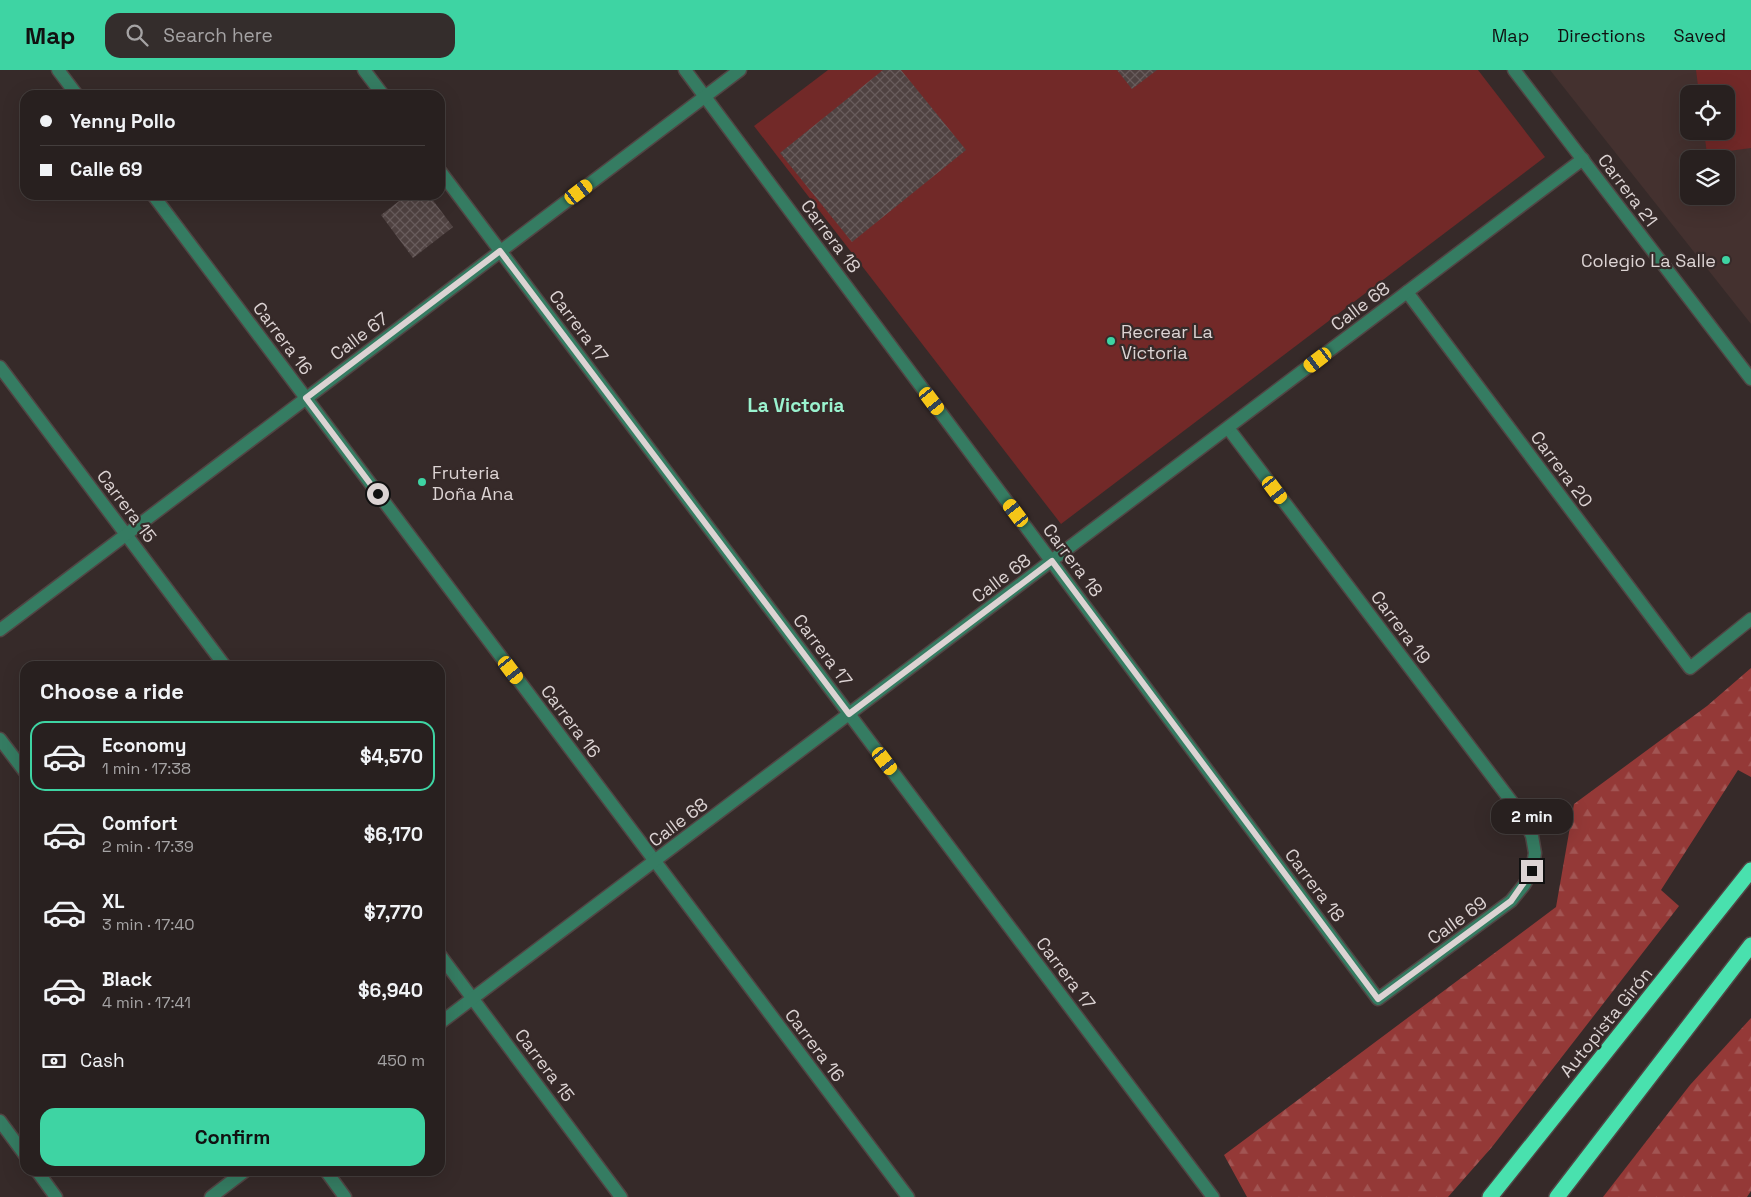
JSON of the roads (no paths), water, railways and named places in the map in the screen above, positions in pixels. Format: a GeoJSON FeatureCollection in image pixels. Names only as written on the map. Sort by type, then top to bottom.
{"type":"FeatureCollection","features":[{"type":"Feature","properties":{"kind":"highway","name":"Autopista Girón"},"geometry":{"type":"LineString","coordinates":[[1490,1197],[1751,870]]}},
{"type":"Feature","properties":{"kind":"highway"},"geometry":{"type":"LineString","coordinates":[[1557,1197],[1751,945]]}},
{"type":"Feature","properties":{"kind":"street"},"geometry":{"type":"LineString","coordinates":[[58,70],[73,90]]}},
{"type":"Feature","properties":{"kind":"street"},"geometry":{"type":"LineString","coordinates":[[364,70],[378,90]]}},
{"type":"Feature","properties":{"kind":"street","name":"Carrera 18"},"geometry":{"type":"LineString","coordinates":[[685,70],[1378,999]]}},
{"type":"Feature","properties":{"kind":"street","name":"Calle 67"},"geometry":{"type":"LineString","coordinates":[[0,630],[740,70]]}},
{"type":"Feature","properties":{"kind":"street","name":"Carrera 21"},"geometry":{"type":"LineString","coordinates":[[1514,70],[1751,379]]}},
{"type":"Feature","properties":{"kind":"street","name":"Calle 68"},"geometry":{"type":"LineString","coordinates":[[445,1020],[1583,160]]}},
{"type":"Feature","properties":{"kind":"street","name":"Carrera 17"},"geometry":{"type":"LineString","coordinates":[[445,178],[1213,1197]]}},
{"type":"Feature","properties":{"kind":"street","name":"Carrera 16"},"geometry":{"type":"LineString","coordinates":[[157,200],[908,1197]]}},
{"type":"Feature","properties":{"kind":"street","name":"Carrera 20"},"geometry":{"type":"LineString","coordinates":[[1407,292],[1690,668],[1751,619]]}},
{"type":"Feature","properties":{"kind":"street","name":"Carrera 15"},"geometry":{"type":"LineString","coordinates":[[0,367],[221,661]]}},
{"type":"Feature","properties":{"kind":"street","name":"Carrera 19"},"geometry":{"type":"LineString","coordinates":[[1228,428],[1524,818],[1532,836],[1535,853]]}},
{"type":"Feature","properties":{"kind":"street"},"geometry":{"type":"LineString","coordinates":[[0,739],[20,765]]}},
{"type":"Feature","properties":{"kind":"street","name":"Calle 69"},"geometry":{"type":"LineString","coordinates":[[1378,999],[1511,901],[1532,871],[1535,853]]}},
{"type":"Feature","properties":{"kind":"street","name":"Carrera 15"},"geometry":{"type":"LineString","coordinates":[[445,962],[621,1197]]}},
{"type":"Feature","properties":{"kind":"street"},"geometry":{"type":"LineString","coordinates":[[0,1121],[20,1148]]}},
{"type":"Feature","properties":{"kind":"street"},"geometry":{"type":"LineString","coordinates":[[41,1176],[56,1197]]}},
{"type":"Feature","properties":{"kind":"street"},"geometry":{"type":"LineString","coordinates":[[211,1197],[238,1176]]}},
{"type":"Feature","properties":{"kind":"street"},"geometry":{"type":"LineString","coordinates":[[330,1176],[345,1197]]}},
{"type":"Feature","properties":{"kind":"place","name":"Colegio La Salle"},"geometry":{"type":"Point","coordinates":[1726,260]}},
{"type":"Feature","properties":{"kind":"place","name":"Recrear La Victoria"},"geometry":{"type":"Point","coordinates":[1111,341]}},
{"type":"Feature","properties":{"kind":"place","name":"Fruteria Doña Ana"},"geometry":{"type":"Point","coordinates":[422,482]}},
{"type":"Feature","properties":{"kind":"district","name":"La Victoria"},"geometry":{"type":"Point","coordinates":[796,405]}}]}
